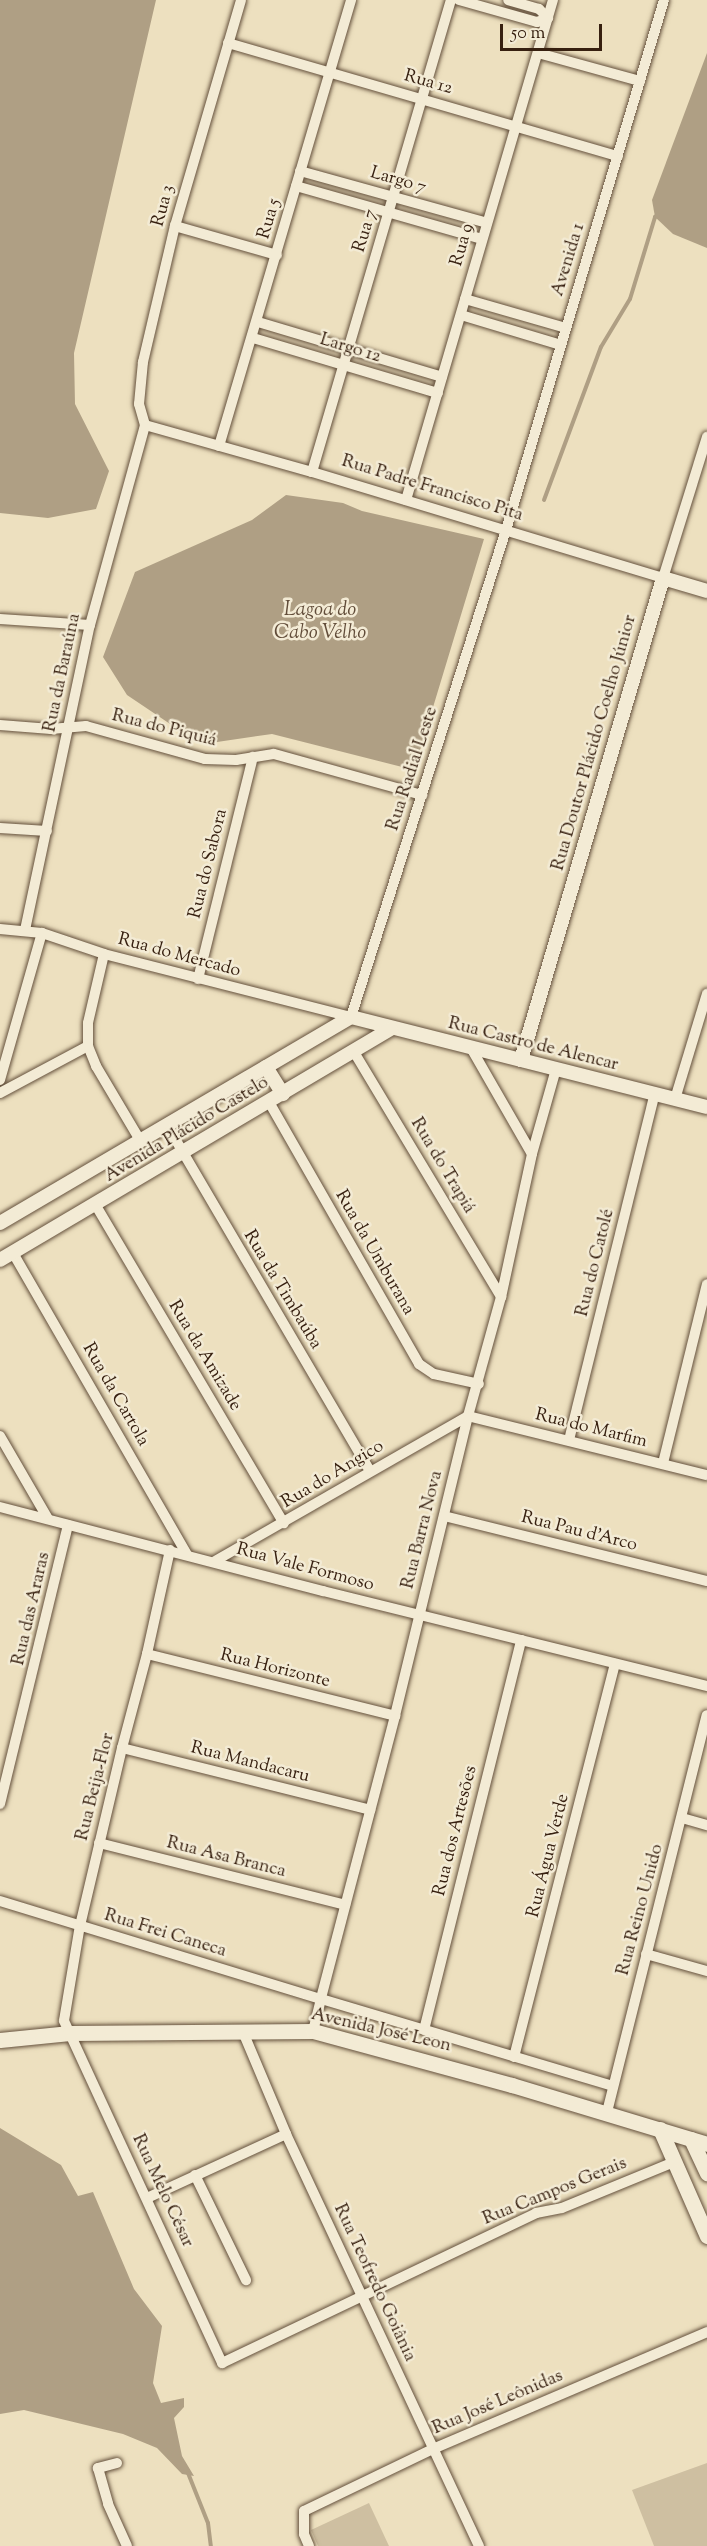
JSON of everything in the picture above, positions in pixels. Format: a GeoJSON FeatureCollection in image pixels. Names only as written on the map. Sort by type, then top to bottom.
{"type":"FeatureCollection","features":[{"type":"Feature","properties":{"kind":"main road","name":"Avenida José Leon"},"geometry":{"type":"LineString","coordinates":[[0,2040],[70,2033],[314,2031],[607,2112],[707,2144]]}},
{"type":"Feature","properties":{"kind":"main road"},"geometry":{"type":"LineString","coordinates":[[660,2129],[707,2236]]}},
{"type":"Feature","properties":{"kind":"main road"},"geometry":{"type":"LineString","coordinates":[[691,2139],[707,2174]]}},
{"type":"Feature","properties":{"kind":"street","name":"Rua 3"},"geometry":{"type":"LineString","coordinates":[[145,425],[139,404],[143,362],[175,226],[241,0]]}},
{"type":"Feature","properties":{"kind":"street","name":"Rua 5"},"geometry":{"type":"LineString","coordinates":[[219,446],[258,322],[351,0]]}},
{"type":"Feature","properties":{"kind":"street","name":"Rua 7"},"geometry":{"type":"LineString","coordinates":[[312,472],[451,0]]}},
{"type":"Feature","properties":{"kind":"street"},"geometry":{"type":"LineString","coordinates":[[459,0],[537,22],[548,18],[539,9],[508,0]]}},
{"type":"Feature","properties":{"kind":"street","name":"Rua 9"},"geometry":{"type":"LineString","coordinates":[[406,500],[553,0]]}},
{"type":"Feature","properties":{"kind":"street","name":"Avenida 1"},"geometry":{"type":"LineString","coordinates":[[506,530],[664,0]]}},
{"type":"Feature","properties":{"kind":"street","name":"Rua 12"},"geometry":{"type":"LineString","coordinates":[[228,43],[618,156]]}},
{"type":"Feature","properties":{"kind":"street"},"geometry":{"type":"LineString","coordinates":[[538,53],[640,81]]}},
{"type":"Feature","properties":{"kind":"street","name":"Largo 7"},"geometry":{"type":"LineString","coordinates":[[300,171],[487,223]]}},
{"type":"Feature","properties":{"kind":"street","name":"Largo 7"},"geometry":{"type":"LineString","coordinates":[[296,186],[482,239]]}},
{"type":"Feature","properties":{"kind":"street"},"geometry":{"type":"LineString","coordinates":[[175,226],[277,255]]}},
{"type":"Feature","properties":{"kind":"street"},"geometry":{"type":"LineString","coordinates":[[465,299],[566,328]]}},
{"type":"Feature","properties":{"kind":"street"},"geometry":{"type":"LineString","coordinates":[[460,315],[561,345]]}},
{"type":"Feature","properties":{"kind":"street","name":"Largo 12"},"geometry":{"type":"LineString","coordinates":[[258,322],[442,377]]}},
{"type":"Feature","properties":{"kind":"street","name":"Largo 12"},"geometry":{"type":"LineString","coordinates":[[253,338],[344,363],[438,393]]}},
{"type":"Feature","properties":{"kind":"street","name":"Rua Padre Francisco Pita"},"geometry":{"type":"LineString","coordinates":[[145,425],[312,472],[707,591]]}},
{"type":"Feature","properties":{"kind":"street","name":"Rua da Baraúna"},"geometry":{"type":"LineString","coordinates":[[25,930],[90,625],[145,425]]}},
{"type":"Feature","properties":{"kind":"street","name":"Rua Doutor Plácido Coelho Júnior"},"geometry":{"type":"LineString","coordinates":[[521,1060],[663,578],[707,437]]}},
{"type":"Feature","properties":{"kind":"street","name":"Rua Radial Leste"},"geometry":{"type":"LineString","coordinates":[[351,1017],[506,530]]}},
{"type":"Feature","properties":{"kind":"street"},"geometry":{"type":"LineString","coordinates":[[0,619],[90,625]]}},
{"type":"Feature","properties":{"kind":"street","name":"Rua do Piquiá"},"geometry":{"type":"LineString","coordinates":[[0,725],[68,728],[86,726],[206,759],[253,757],[262,754],[286,756],[422,795]]}},
{"type":"Feature","properties":{"kind":"street","name":"Rua do Sabora"},"geometry":{"type":"LineString","coordinates":[[198,978],[253,757]]}},
{"type":"Feature","properties":{"kind":"street"},"geometry":{"type":"LineString","coordinates":[[0,828],[47,831]]}},
{"type":"Feature","properties":{"kind":"street","name":"Rua do Mercado"},"geometry":{"type":"LineString","coordinates":[[0,929],[42,933],[104,954],[351,1017]]}},
{"type":"Feature","properties":{"kind":"street"},"geometry":{"type":"LineString","coordinates":[[0,1080],[42,933]]}},
{"type":"Feature","properties":{"kind":"street"},"geometry":{"type":"LineString","coordinates":[[104,954],[88,1023],[88,1046],[96,1066],[140,1140]]}},
{"type":"Feature","properties":{"kind":"street"},"geometry":{"type":"LineString","coordinates":[[675,1099],[707,996]]}},
{"type":"Feature","properties":{"kind":"street","name":"Rua Castro de Alencar"},"geometry":{"type":"LineString","coordinates":[[351,1017],[391,1029],[707,1107]]}},
{"type":"Feature","properties":{"kind":"street","name":"Avenida Plácido Castelo"},"geometry":{"type":"LineString","coordinates":[[0,1223],[351,1017]]}},
{"type":"Feature","properties":{"kind":"street","name":"Avenida Plácido Castelo"},"geometry":{"type":"LineString","coordinates":[[0,1260],[391,1029]]}},
{"type":"Feature","properties":{"kind":"street"},"geometry":{"type":"LineString","coordinates":[[0,1093],[88,1046]]}},
{"type":"Feature","properties":{"kind":"street"},"geometry":{"type":"LineString","coordinates":[[471,1048],[532,1154]]}},
{"type":"Feature","properties":{"kind":"street","name":"Rua do Trapiá"},"geometry":{"type":"LineString","coordinates":[[354,1052],[501,1297]]}},
{"type":"Feature","properties":{"kind":"street"},"geometry":{"type":"LineString","coordinates":[[266,1066],[283,1094]]}},
{"type":"Feature","properties":{"kind":"street","name":"Rua Barra Nova"},"geometry":{"type":"LineString","coordinates":[[321,1999],[395,1716],[468,1416],[479,1384],[501,1297],[532,1154],[556,1069]]}},
{"type":"Feature","properties":{"kind":"street","name":"Rua do Catolé"},"geometry":{"type":"LineString","coordinates":[[569,1440],[655,1093]]}},
{"type":"Feature","properties":{"kind":"street","name":"Rua da Umburana"},"geometry":{"type":"LineString","coordinates":[[269,1102],[419,1364],[434,1374],[479,1384]]}},
{"type":"Feature","properties":{"kind":"street","name":"Rua da Timbaúba"},"geometry":{"type":"LineString","coordinates":[[167,1125],[370,1471]]}},
{"type":"Feature","properties":{"kind":"street","name":"Rua da Amizade"},"geometry":{"type":"LineString","coordinates":[[95,1204],[284,1524]]}},
{"type":"Feature","properties":{"kind":"street","name":"Rua da Cartola"},"geometry":{"type":"LineString","coordinates":[[13,1253],[187,1554]]}},
{"type":"Feature","properties":{"kind":"street"},"geometry":{"type":"LineString","coordinates":[[663,1463],[707,1284]]}},
{"type":"Feature","properties":{"kind":"street","name":"Rua do Marfim"},"geometry":{"type":"LineString","coordinates":[[468,1416],[707,1474]]}},
{"type":"Feature","properties":{"kind":"street","name":"Rua do Angico"},"geometry":{"type":"LineString","coordinates":[[215,1561],[284,1524],[370,1471],[468,1416]]}},
{"type":"Feature","properties":{"kind":"street"},"geometry":{"type":"LineString","coordinates":[[0,1436],[47,1517]]}},
{"type":"Feature","properties":{"kind":"street","name":"Rua Vale Formoso"},"geometry":{"type":"LineString","coordinates":[[0,1506],[707,1686]]}},
{"type":"Feature","properties":{"kind":"street","name":"Rua Pau d'Arco"},"geometry":{"type":"LineString","coordinates":[[444,1516],[707,1581]]}},
{"type":"Feature","properties":{"kind":"street","name":"Rua das Araras"},"geometry":{"type":"LineString","coordinates":[[0,1804],[68,1525]]}},
{"type":"Feature","properties":{"kind":"street","name":"Rua Beija-Flor"},"geometry":{"type":"LineString","coordinates":[[70,2033],[64,2021],[80,1925],[147,1654],[170,1550]]}},
{"type":"Feature","properties":{"kind":"street","name":"Rua dos Artesões"},"geometry":{"type":"LineString","coordinates":[[424,2030],[520,1640]]}},
{"type":"Feature","properties":{"kind":"street","name":"Rua Horizonte"},"geometry":{"type":"LineString","coordinates":[[147,1654],[395,1716]]}},
{"type":"Feature","properties":{"kind":"street","name":"Rua Água Verde"},"geometry":{"type":"LineString","coordinates":[[514,2057],[615,1664]]}},
{"type":"Feature","properties":{"kind":"street","name":"Rua Reino Unido"},"geometry":{"type":"LineString","coordinates":[[607,2112],[707,1715]]}},
{"type":"Feature","properties":{"kind":"street","name":"Rua Mandacaru"},"geometry":{"type":"LineString","coordinates":[[122,1748],[370,1810]]}},
{"type":"Feature","properties":{"kind":"street"},"geometry":{"type":"LineString","coordinates":[[682,1818],[707,1825]]}},
{"type":"Feature","properties":{"kind":"street","name":"Rua Asa Branca"},"geometry":{"type":"LineString","coordinates":[[99,1843],[345,1905]]}},
{"type":"Feature","properties":{"kind":"street","name":"Rua Frei Caneca"},"geometry":{"type":"LineString","coordinates":[[0,1901],[612,2086]]}},
{"type":"Feature","properties":{"kind":"street"},"geometry":{"type":"LineString","coordinates":[[646,1954],[707,1971]]}},
{"type":"Feature","properties":{"kind":"street"},"geometry":{"type":"LineString","coordinates":[[314,2031],[321,1999]]}},
{"type":"Feature","properties":{"kind":"street","name":"Rua Teofredo Goiânia"},"geometry":{"type":"LineString","coordinates":[[243,2032],[286,2134],[479,2546]]}},
{"type":"Feature","properties":{"kind":"street","name":"Rua Melo César"},"geometry":{"type":"LineString","coordinates":[[70,2033],[222,2363]]}},
{"type":"Feature","properties":{"kind":"street"},"geometry":{"type":"LineString","coordinates":[[147,2198],[286,2134]]}},
{"type":"Feature","properties":{"kind":"street","name":"Rua Campos Gerais"},"geometry":{"type":"LineString","coordinates":[[222,2363],[536,2213],[562,2208],[674,2162]]}},
{"type":"Feature","properties":{"kind":"street"},"geometry":{"type":"LineString","coordinates":[[195,2175],[246,2280]]}},
{"type":"Feature","properties":{"kind":"street","name":"Rua José Leônidas"},"geometry":{"type":"LineString","coordinates":[[309,2546],[304,2534],[304,2511],[433,2449],[707,2332]]}},
{"type":"Feature","properties":{"kind":"street"},"geometry":{"type":"LineString","coordinates":[[117,2463],[98,2468],[108,2504],[127,2546]]}},
{"type":"Feature","properties":{"kind":"shaded area"},"geometry":{"type":"Polygon","coordinates":[[[707,2463],[707,2546],[654,2546],[632,2490],[707,2463]]]}},
{"type":"Feature","properties":{"kind":"shaded area"},"geometry":{"type":"Polygon","coordinates":[[[369,2503],[389,2546],[318,2546],[311,2530],[369,2503]]]}},
{"type":"Feature","properties":{"kind":"water"},"geometry":{"type":"Polygon","coordinates":[[[0,0],[156,0],[74,353],[75,404],[109,471],[96,509],[48,518],[0,513],[0,0]]]}},
{"type":"Feature","properties":{"kind":"water"},"geometry":{"type":"Polygon","coordinates":[[[707,53],[707,248],[673,234],[655,217],[652,200],[707,53]]]}},
{"type":"Feature","properties":{"kind":"water","name":"Lagoa do Cabo Velho"},"geometry":{"type":"Polygon","coordinates":[[[286,495],[343,503],[362,511],[484,539],[414,770],[272,734],[217,742],[185,734],[127,695],[103,657],[135,572],[252,520],[286,495]]]}},
{"type":"Feature","properties":{"kind":"water"},"geometry":{"type":"Polygon","coordinates":[[[0,2128],[61,2165],[78,2196],[93,2192],[134,2289],[162,2326],[153,2383],[161,2403],[184,2398],[184,2407],[174,2418],[182,2456],[194,2476],[182,2474],[157,2448],[123,2434],[24,2410],[0,2414],[0,2128]]]}},
{"type":"Feature","properties":{"kind":"waterway"},"geometry":{"type":"LineString","coordinates":[[544,500],[601,347],[630,299],[655,217],[658,215]]}},
{"type":"Feature","properties":{"kind":"waterway"},"geometry":{"type":"LineString","coordinates":[[188,2473],[208,2523],[211,2546]]}}]}
